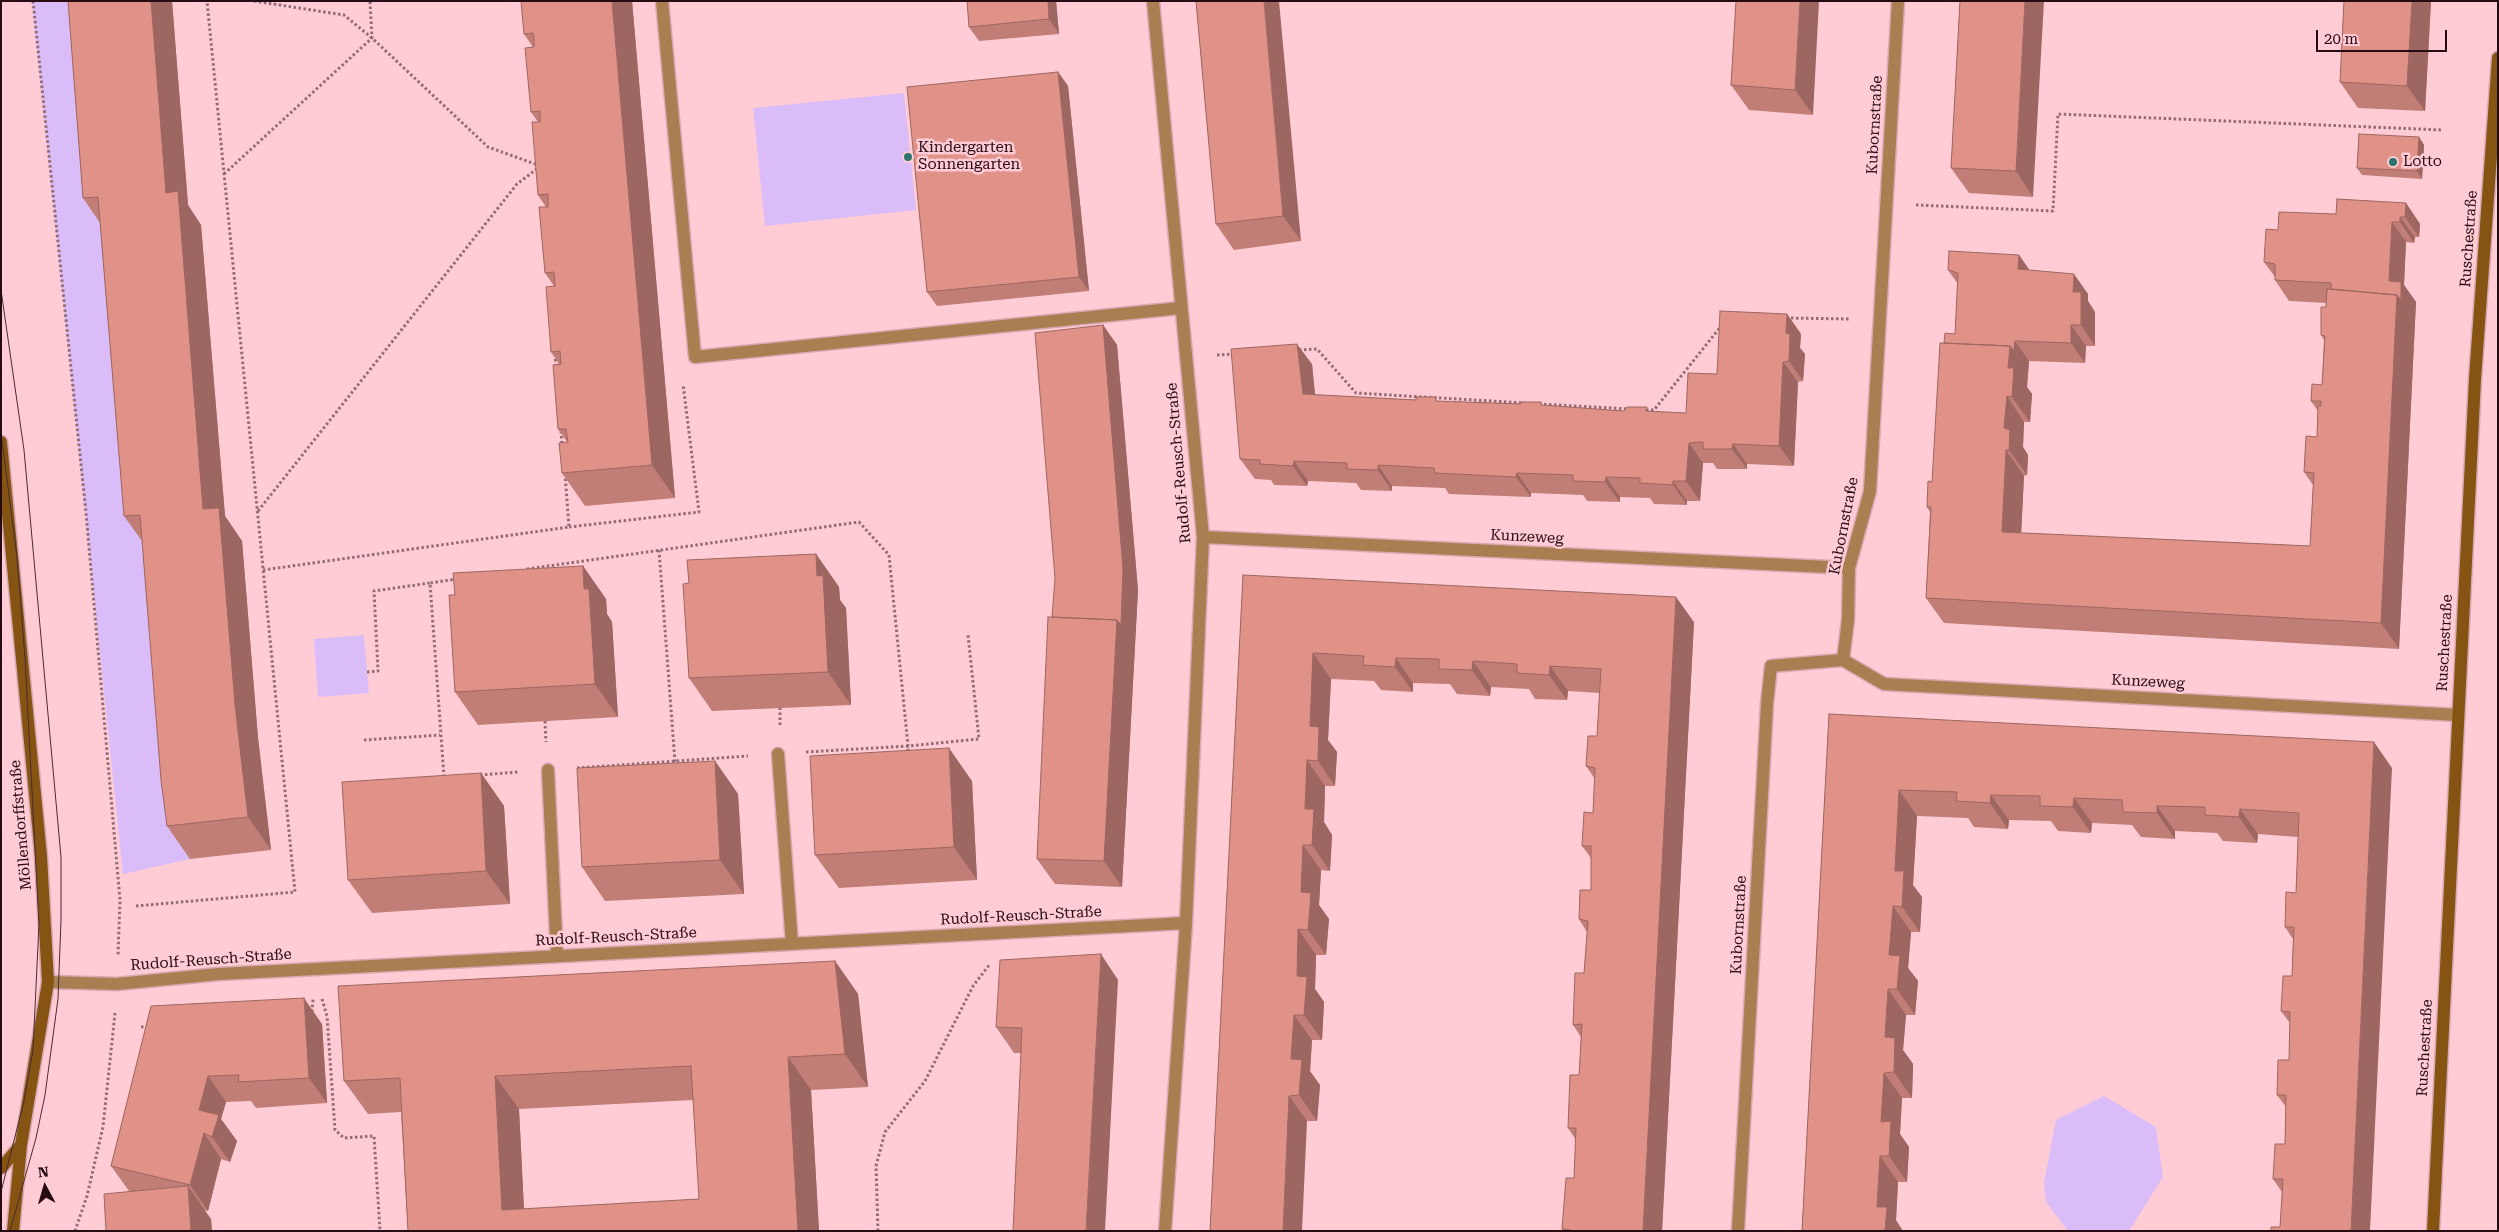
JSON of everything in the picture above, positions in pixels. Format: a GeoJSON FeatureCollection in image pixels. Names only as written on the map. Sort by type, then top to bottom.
{"type":"FeatureCollection","features":[{"type":"Feature","properties":{"kind":"street"},"geometry":{"type":"LineString","coordinates":[[662,1],[695,357],[1182,308]]}},
{"type":"Feature","properties":{"kind":"street","name":"Rudolf-Reusch-Straße"},"geometry":{"type":"LineString","coordinates":[[1153,1],[1203,537],[1186,924],[1165,1231]]}},
{"type":"Feature","properties":{"kind":"street","name":"Kubornstraße"},"geometry":{"type":"LineString","coordinates":[[1738,1231],[1766,714],[1771,666],[1843,660],[1848,620],[1849,568],[1870,491],[1898,1]]}},
{"type":"Feature","properties":{"kind":"street","name":"Ruschestraße"},"geometry":{"type":"LineString","coordinates":[[2433,1231],[2475,379],[2498,58]]}},
{"type":"Feature","properties":{"kind":"street","name":"Möllendorffstraße"},"geometry":{"type":"LineString","coordinates":[[1,442],[41,856],[48,982],[21,1144],[13,1231]]}},
{"type":"Feature","properties":{"kind":"street","name":"Kunzeweg"},"geometry":{"type":"LineString","coordinates":[[1203,537],[1849,568]]}},
{"type":"Feature","properties":{"kind":"street","name":"Kunzeweg"},"geometry":{"type":"LineString","coordinates":[[1843,660],[1884,684],[2458,715]]}},
{"type":"Feature","properties":{"kind":"street"},"geometry":{"type":"LineString","coordinates":[[778,754],[792,944]]}},
{"type":"Feature","properties":{"kind":"street"},"geometry":{"type":"LineString","coordinates":[[548,770],[557,956]]}},
{"type":"Feature","properties":{"kind":"street","name":"Rudolf-Reusch-Straße"},"geometry":{"type":"LineString","coordinates":[[48,982],[117,984],[219,974],[1186,924]]}},
{"type":"Feature","properties":{"kind":"street"},"geometry":{"type":"LineString","coordinates":[[1,1168],[21,1144]]}},
{"type":"Feature","properties":{"kind":"path"},"geometry":{"type":"LineString","coordinates":[[33,1],[86,513],[120,900],[115,1027],[103,1127],[87,1196],[75,1231]]}},
{"type":"Feature","properties":{"kind":"path"},"geometry":{"type":"LineString","coordinates":[[136,906],[295,892],[207,1]]}},
{"type":"Feature","properties":{"kind":"path"},"geometry":{"type":"LineString","coordinates":[[254,1],[344,15],[372,38],[488,147],[541,166]]}},
{"type":"Feature","properties":{"kind":"path"},"geometry":{"type":"LineString","coordinates":[[370,1],[372,38]]}},
{"type":"Feature","properties":{"kind":"path"},"geometry":{"type":"LineString","coordinates":[[224,174],[372,38]]}},
{"type":"Feature","properties":{"kind":"path"},"geometry":{"type":"LineString","coordinates":[[1887,203],[2053,211],[2058,114],[2442,130]]}},
{"type":"Feature","properties":{"kind":"path"},"geometry":{"type":"LineString","coordinates":[[540,156],[542,176]]}},
{"type":"Feature","properties":{"kind":"path"},"geometry":{"type":"LineString","coordinates":[[258,512],[518,184],[541,166]]}},
{"type":"Feature","properties":{"kind":"path"},"geometry":{"type":"LineString","coordinates":[[1777,317],[1880,320]]}},
{"type":"Feature","properties":{"kind":"path"},"geometry":{"type":"LineString","coordinates":[[1644,410],[1654,410],[1723,324]]}},
{"type":"Feature","properties":{"kind":"path"},"geometry":{"type":"LineString","coordinates":[[1298,350],[1317,349],[1356,393],[1634,409]]}},
{"type":"Feature","properties":{"kind":"path"},"geometry":{"type":"LineString","coordinates":[[555,351],[557,371]]}},
{"type":"Feature","properties":{"kind":"path"},"geometry":{"type":"LineString","coordinates":[[1186,356],[1239,354]]}},
{"type":"Feature","properties":{"kind":"path"},"geometry":{"type":"LineString","coordinates":[[263,570],[569,526],[699,512],[682,378],[695,357]]}},
{"type":"Feature","properties":{"kind":"path"},"geometry":{"type":"LineString","coordinates":[[561,429],[563,449]]}},
{"type":"Feature","properties":{"kind":"path"},"geometry":{"type":"LineString","coordinates":[[564,468],[569,526]]}},
{"type":"Feature","properties":{"kind":"path"},"geometry":{"type":"LineString","coordinates":[[525,569],[859,522],[888,555],[908,756]]}},
{"type":"Feature","properties":{"kind":"path"},"geometry":{"type":"LineString","coordinates":[[659,550],[676,770]]}},
{"type":"Feature","properties":{"kind":"path"},"geometry":{"type":"LineString","coordinates":[[367,672],[378,671],[374,591],[458,579]]}},
{"type":"Feature","properties":{"kind":"path"},"geometry":{"type":"LineString","coordinates":[[430,583],[444,785]]}},
{"type":"Feature","properties":{"kind":"path"},"geometry":{"type":"LineString","coordinates":[[472,775],[908,746],[979,739],[968,635]]}},
{"type":"Feature","properties":{"kind":"path"},"geometry":{"type":"LineString","coordinates":[[364,740],[440,735]]}},
{"type":"Feature","properties":{"kind":"path"},"geometry":{"type":"LineString","coordinates":[[444,777],[453,776]]}},
{"type":"Feature","properties":{"kind":"path"},"geometry":{"type":"LineString","coordinates":[[878,1231],[876,1166],[885,1132],[925,1081],[973,986],[1012,933]]}},
{"type":"Feature","properties":{"kind":"path"},"geometry":{"type":"LineString","coordinates":[[306,1012],[313,1012],[315,990],[320,969]]}},
{"type":"Feature","properties":{"kind":"path"},"geometry":{"type":"LineString","coordinates":[[315,990],[323,1000],[327,1016],[335,1130],[344,1138],[374,1136],[380,1231]]}},
{"type":"Feature","properties":{"kind":"path"},"geometry":{"type":"LineString","coordinates":[[141,1027],[150,1026]]}},
{"type":"Feature","properties":{"kind":"shaded area"},"geometry":{"type":"Polygon","coordinates":[[[32,1],[86,1],[163,548],[190,859],[123,874],[32,1]]]}},
{"type":"Feature","properties":{"kind":"shaded area"},"geometry":{"type":"Polygon","coordinates":[[[904,93],[916,210],[765,226],[753,108],[904,93]]]}},
{"type":"Feature","properties":{"kind":"shaded area"},"geometry":{"type":"Polygon","coordinates":[[[364,635],[369,693],[318,697],[314,639],[364,635]]]}},
{"type":"Feature","properties":{"kind":"shaded area"},"geometry":{"type":"Polygon","coordinates":[[[2104,1096],[2156,1127],[2163,1177],[2129,1231],[2068,1231],[2046,1202],[2044,1183],[2056,1120],[2104,1096]]]}},
{"type":"Feature","properties":{"kind":"building"},"geometry":{"type":"Polygon","coordinates":[[[68,1],[151,1],[166,193],[178,191],[203,509],[219,508],[235,705],[248,817],[167,826],[161,780],[140,515],[124,516],[98,197],[83,198],[68,1]]]}},
{"type":"Feature","properties":{"kind":"building"},"geometry":{"type":"Polygon","coordinates":[[[521,1],[612,1],[652,465],[562,473],[559,443],[568,442],[566,429],[558,429],[553,365],[561,364],[560,351],[551,352],[546,287],[555,286],[554,272],[545,273],[539,207],[548,207],[548,194],[538,195],[532,122],[540,122],[540,111],[531,112],[525,48],[534,47],[534,39],[533,33],[524,34],[521,1]]]}},
{"type":"Feature","properties":{"kind":"building"},"geometry":{"type":"Polygon","coordinates":[[[967,1],[1048,1],[1049,19],[969,27],[967,1]]]}},
{"type":"Feature","properties":{"kind":"building"},"geometry":{"type":"Polygon","coordinates":[[[1196,1],[1264,1],[1283,216],[1216,224],[1196,1]]]}},
{"type":"Feature","properties":{"kind":"building"},"geometry":{"type":"Polygon","coordinates":[[[1736,1],[1800,1],[1795,90],[1731,85],[1736,1]]]}},
{"type":"Feature","properties":{"kind":"building"},"geometry":{"type":"Polygon","coordinates":[[[1960,1],[2025,1],[2016,171],[1951,168],[1960,1]]]}},
{"type":"Feature","properties":{"kind":"building"},"geometry":{"type":"Polygon","coordinates":[[[2344,1],[2412,1],[2407,86],[2340,82],[2344,1]]]}},
{"type":"Feature","properties":{"kind":"building"},"geometry":{"type":"Polygon","coordinates":[[[1058,72],[1079,277],[927,292],[907,87],[1058,72]]]}},
{"type":"Feature","properties":{"kind":"building","name":"Lotto"},"geometry":{"type":"Polygon","coordinates":[[[2359,134],[2419,137],[2417,171],[2357,168],[2359,134]]]}},
{"type":"Feature","properties":{"kind":"building"},"geometry":{"type":"Polygon","coordinates":[[[2337,199],[2406,203],[2405,217],[2400,217],[2400,222],[2392,222],[2389,281],[2401,282],[2401,300],[2397,295],[2331,289],[2331,283],[2275,280],[2275,264],[2264,262],[2266,229],[2278,230],[2279,212],[2336,214],[2337,199]]]}},
{"type":"Feature","properties":{"kind":"building"},"geometry":{"type":"Polygon","coordinates":[[[1949,251],[2019,255],[2018,269],[2074,274],[2073,292],[2081,292],[2081,325],[2071,325],[2071,343],[2015,341],[2014,351],[2010,346],[1944,343],[1945,333],[1955,334],[1958,273],[1948,270],[1949,251]]]}},
{"type":"Feature","properties":{"kind":"building"},"geometry":{"type":"Polygon","coordinates":[[[2327,289],[2397,295],[2381,623],[1926,598],[1931,507],[1927,507],[1928,481],[1932,482],[1940,343],[2010,346],[2008,368],[2014,368],[2012,397],[2007,396],[2004,428],[2010,430],[2009,450],[2006,450],[2002,532],[2310,546],[2314,473],[2304,472],[2306,436],[2317,437],[2318,406],[2321,406],[2321,401],[2311,401],[2312,384],[2322,385],[2325,336],[2321,335],[2321,307],[2326,307],[2327,289]]]}},
{"type":"Feature","properties":{"kind":"building"},"geometry":{"type":"Polygon","coordinates":[[[1720,311],[1787,314],[1786,333],[1790,334],[1789,361],[1783,362],[1779,446],[1733,444],[1732,449],[1703,449],[1703,442],[1689,443],[1686,481],[1673,481],[1673,485],[1640,483],[1640,478],[1606,477],[1605,482],[1573,481],[1573,475],[1517,473],[1516,477],[1435,473],[1434,468],[1378,465],[1378,470],[1347,469],[1347,463],[1294,461],[1293,466],[1260,464],[1260,460],[1240,459],[1231,349],[1297,344],[1303,394],[1416,400],[1416,397],[1436,397],[1436,401],[1520,404],[1522,402],[1541,402],[1541,405],[1624,411],[1627,407],[1647,407],[1646,411],[1686,413],[1688,373],[1717,374],[1720,311]]]}},
{"type":"Feature","properties":{"kind":"building"},"geometry":{"type":"Polygon","coordinates":[[[1103,325],[1123,569],[1121,625],[1117,620],[1052,617],[1055,578],[1035,333],[1103,325]]]}},
{"type":"Feature","properties":{"kind":"building"},"geometry":{"type":"Polygon","coordinates":[[[816,554],[817,576],[823,575],[828,672],[689,678],[683,584],[689,583],[687,560],[816,554]]]}},
{"type":"Feature","properties":{"kind":"building"},"geometry":{"type":"Polygon","coordinates":[[[583,566],[584,589],[589,589],[595,684],[455,692],[449,595],[455,595],[453,573],[583,566]]]}},
{"type":"Feature","properties":{"kind":"building"},"geometry":{"type":"Polygon","coordinates":[[[1243,575],[1676,597],[1643,1231],[1570,1231],[1562,1229],[1566,1178],[1574,1178],[1576,1128],[1568,1128],[1570,1075],[1579,1075],[1582,1024],[1573,1025],[1575,973],[1584,973],[1588,921],[1579,919],[1580,890],[1591,890],[1591,846],[1582,846],[1584,812],[1593,813],[1595,768],[1586,766],[1588,736],[1597,736],[1601,669],[1550,666],[1549,675],[1517,673],[1517,664],[1473,661],[1472,670],[1439,669],[1439,659],[1396,658],[1395,667],[1363,665],[1364,656],[1313,653],[1310,726],[1319,727],[1318,761],[1307,760],[1305,809],[1314,809],[1312,845],[1303,845],[1301,892],[1311,893],[1308,930],[1298,929],[1297,976],[1307,977],[1304,1015],[1294,1015],[1291,1059],[1302,1060],[1299,1095],[1289,1096],[1283,1231],[1210,1231],[1243,575]]]}},
{"type":"Feature","properties":{"kind":"building"},"geometry":{"type":"Polygon","coordinates":[[[1048,617],[1117,620],[1104,861],[1037,859],[1048,617]]]}},
{"type":"Feature","properties":{"kind":"building"},"geometry":{"type":"Polygon","coordinates":[[[1829,714],[2374,742],[2351,1231],[2271,1231],[2271,1227],[2280,1227],[2283,1179],[2273,1179],[2275,1144],[2285,1144],[2286,1095],[2277,1095],[2278,1060],[2289,1060],[2290,1012],[2281,1011],[2283,976],[2292,976],[2294,927],[2285,927],[2286,892],[2296,893],[2299,813],[2240,809],[2239,817],[2205,815],[2205,807],[2157,806],[2157,813],[2123,812],[2122,800],[2074,798],[2073,807],[2040,806],[2040,796],[1991,795],[1990,803],[1956,801],[1957,792],[1899,790],[1895,871],[1904,871],[1902,907],[1893,906],[1889,955],[1900,956],[1897,989],[1888,989],[1885,1037],[1895,1038],[1894,1072],[1884,1073],[1881,1122],[1891,1121],[1889,1156],[1880,1156],[1877,1207],[1887,1207],[1885,1231],[1802,1231],[1829,714]]]}},
{"type":"Feature","properties":{"kind":"building"},"geometry":{"type":"Polygon","coordinates":[[[949,748],[954,847],[815,855],[810,756],[949,748]]]}},
{"type":"Feature","properties":{"kind":"building"},"geometry":{"type":"Polygon","coordinates":[[[715,761],[720,860],[582,867],[577,768],[715,761]]]}},
{"type":"Feature","properties":{"kind":"building"},"geometry":{"type":"Polygon","coordinates":[[[481,773],[486,871],[348,880],[342,782],[481,773]]]}},
{"type":"Feature","properties":{"kind":"building"},"geometry":{"type":"Polygon","coordinates":[[[1101,954],[1086,1231],[1013,1231],[1022,1028],[996,1027],[1000,960],[1101,954]]]}},
{"type":"Feature","properties":{"kind":"building"},"geometry":{"type":"Polygon","coordinates":[[[835,961],[845,1054],[788,1057],[798,1231],[408,1231],[400,1078],[344,1081],[338,986],[835,961]],[[691,1066],[495,1076],[502,1210],[699,1199],[691,1066]]]}},
{"type":"Feature","properties":{"kind":"building"},"geometry":{"type":"Polygon","coordinates":[[[304,998],[309,1078],[238,1082],[239,1075],[208,1076],[199,1110],[219,1115],[212,1137],[204,1133],[190,1185],[111,1166],[151,1006],[304,998]]]}},
{"type":"Feature","properties":{"kind":"building"},"geometry":{"type":"Polygon","coordinates":[[[188,1186],[191,1231],[106,1231],[104,1194],[188,1186]]]}},
{"type":"Feature","properties":{"kind":"tram line"},"geometry":{"type":"LineString","coordinates":[[1,290],[24,450],[61,857],[58,999],[45,1095],[36,1138],[10,1231]]}},
{"type":"Feature","properties":{"kind":"tram line"},"geometry":{"type":"LineString","coordinates":[[1,433],[17,557],[25,658],[39,924],[33,1050],[24,1101],[1,1192]]}},
{"type":"Feature","properties":{"kind":"place","name":"Kindergarten Sonnengarten"},"geometry":{"type":"Point","coordinates":[908,157]}},
{"type":"Feature","properties":{"kind":"place","name":"Lotto"},"geometry":{"type":"Point","coordinates":[2393,162]}}]}
